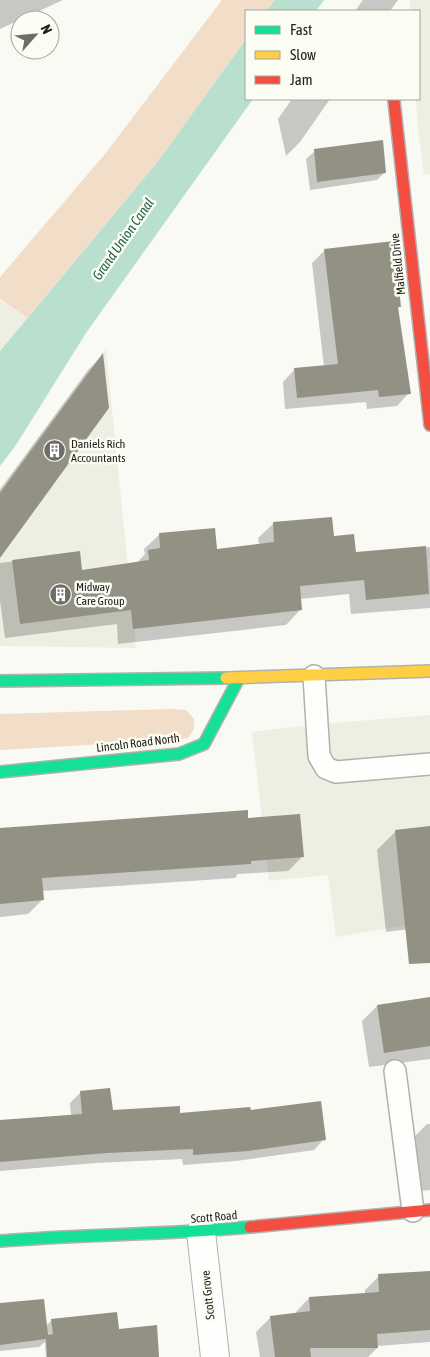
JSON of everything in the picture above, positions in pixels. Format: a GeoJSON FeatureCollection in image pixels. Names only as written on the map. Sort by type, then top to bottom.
{"type":"FeatureCollection","features":[{"type":"Feature","properties":{"kind":"street","name":"Malfield Drive"},"geometry":{"type":"LineString","coordinates":[[394,101],[430,425]]}},
{"type":"Feature","properties":{"kind":"street"},"geometry":{"type":"LineString","coordinates":[[0,681],[239,678],[430,671]]}},
{"type":"Feature","properties":{"kind":"street","name":"Lincoln Road North"},"geometry":{"type":"LineString","coordinates":[[0,772],[179,754],[204,744],[239,678]]}},
{"type":"Feature","properties":{"kind":"street","name":"Scott Road"},"geometry":{"type":"LineString","coordinates":[[0,1241],[202,1232],[421,1210]]}},
{"type":"Feature","properties":{"kind":"street","name":"Scott Grove"},"geometry":{"type":"LineString","coordinates":[[202,1232],[216,1357]]}},
{"type":"Feature","properties":{"kind":"lane"},"geometry":{"type":"LineString","coordinates":[[314,676],[319,756],[326,768],[336,772],[430,764]]}},
{"type":"Feature","properties":{"kind":"lane"},"geometry":{"type":"LineString","coordinates":[[395,1071],[421,1210]]}},
{"type":"Feature","properties":{"kind":"shaded area"},"geometry":{"type":"Polygon","coordinates":[[[222,0],[275,0],[267,10],[245,10],[245,40],[159,160],[27,318],[0,299],[0,277],[105,154],[222,0]]]}},
{"type":"Feature","properties":{"kind":"shaded area"},"geometry":{"type":"Polygon","coordinates":[[[410,0],[430,0],[430,174],[424,175],[416,100],[420,100],[420,10],[410,10],[410,0]]]}},
{"type":"Feature","properties":{"kind":"shaded area"},"geometry":{"type":"Polygon","coordinates":[[[0,300],[27,318],[0,351],[0,300]]]}},
{"type":"Feature","properties":{"kind":"shaded area"},"geometry":{"type":"Polygon","coordinates":[[[106,349],[136,648],[0,646],[0,488],[106,349]]]}},
{"type":"Feature","properties":{"kind":"shaded area"},"geometry":{"type":"Polygon","coordinates":[[[186,710],[194,719],[194,729],[188,738],[0,750],[0,714],[186,710]]]}},
{"type":"Feature","properties":{"kind":"shaded area"},"geometry":{"type":"Polygon","coordinates":[[[430,715],[430,943],[426,922],[336,937],[328,875],[269,881],[252,732],[430,715]]]}},
{"type":"Feature","properties":{"kind":"water"},"geometry":{"type":"Polygon","coordinates":[[[275,0],[324,0],[317,10],[267,10],[275,0]]]}},
{"type":"Feature","properties":{"kind":"water","name":"Grand Union Canal"},"geometry":{"type":"Polygon","coordinates":[[[245,40],[245,100],[252,100],[86,333],[16,445],[0,466],[0,351],[159,160],[245,40]]]}},
{"type":"Feature","properties":{"kind":"building"},"geometry":{"type":"Polygon","coordinates":[[[383,140],[386,173],[317,182],[314,149],[383,140]]]}},
{"type":"Feature","properties":{"kind":"building"},"geometry":{"type":"Polygon","coordinates":[[[394,241],[401,307],[398,307],[411,394],[379,397],[378,390],[297,398],[294,368],[338,364],[324,249],[394,241]]]}},
{"type":"Feature","properties":{"kind":"building","name":"Daniels Rich Accountants"},"geometry":{"type":"Polygon","coordinates":[[[103,353],[109,408],[0,558],[0,493],[103,353]]]}},
{"type":"Feature","properties":{"kind":"building"},"geometry":{"type":"Polygon","coordinates":[[[332,517],[334,536],[354,534],[356,552],[426,546],[429,594],[366,600],[364,580],[300,586],[302,610],[133,629],[131,610],[20,624],[12,560],[80,551],[82,570],[149,560],[148,550],[160,548],[159,533],[215,528],[217,549],[274,542],[273,522],[332,517]]]}},
{"type":"Feature","properties":{"kind":"building"},"geometry":{"type":"Polygon","coordinates":[[[248,810],[248,818],[300,814],[304,857],[251,861],[251,864],[42,878],[44,900],[0,904],[0,828],[248,810]]]}},
{"type":"Feature","properties":{"kind":"building"},"geometry":{"type":"Polygon","coordinates":[[[430,826],[430,963],[409,964],[395,830],[430,826]]]}},
{"type":"Feature","properties":{"kind":"building"},"geometry":{"type":"Polygon","coordinates":[[[430,997],[430,1046],[384,1053],[377,1005],[430,997]]]}},
{"type":"Feature","properties":{"kind":"building"},"geometry":{"type":"Polygon","coordinates":[[[110,1088],[113,1110],[180,1106],[180,1113],[250,1107],[251,1110],[321,1101],[326,1140],[248,1151],[193,1155],[193,1149],[107,1153],[0,1162],[0,1120],[82,1114],[80,1091],[110,1088]]]}},
{"type":"Feature","properties":{"kind":"building"},"geometry":{"type":"Polygon","coordinates":[[[430,1271],[430,1330],[377,1334],[378,1348],[310,1348],[311,1357],[275,1357],[270,1316],[310,1311],[309,1297],[379,1292],[378,1274],[430,1271]]]}},
{"type":"Feature","properties":{"kind":"building"},"geometry":{"type":"Polygon","coordinates":[[[44,1299],[48,1335],[53,1334],[51,1319],[117,1312],[119,1329],[157,1325],[159,1357],[47,1357],[46,1339],[0,1345],[0,1303],[44,1299]]]}},
{"type":"Feature","properties":{"kind":"traffic: fast"},"geometry":{"type":"LineString","coordinates":[[0,681],[226,678]]}},
{"type":"Feature","properties":{"kind":"traffic: fast"},"geometry":{"type":"LineString","coordinates":[[0,772],[179,754],[204,744],[239,678]]}},
{"type":"Feature","properties":{"kind":"traffic: fast"},"geometry":{"type":"LineString","coordinates":[[0,1241],[188,1232],[250,1227]]}},
{"type":"Feature","properties":{"kind":"traffic: slow"},"geometry":{"type":"LineString","coordinates":[[226,678],[430,671]]}},
{"type":"Feature","properties":{"kind":"traffic: jam"},"geometry":{"type":"LineString","coordinates":[[394,101],[430,425]]}},
{"type":"Feature","properties":{"kind":"traffic: jam"},"geometry":{"type":"LineString","coordinates":[[250,1227],[430,1210]]}},
{"type":"Feature","properties":{"kind":"place","name":"Daniels Rich Accountants"},"geometry":{"type":"Point","coordinates":[55,451]}},
{"type":"Feature","properties":{"kind":"place","name":"Midway Care Group"},"geometry":{"type":"Point","coordinates":[60,594]}}]}
